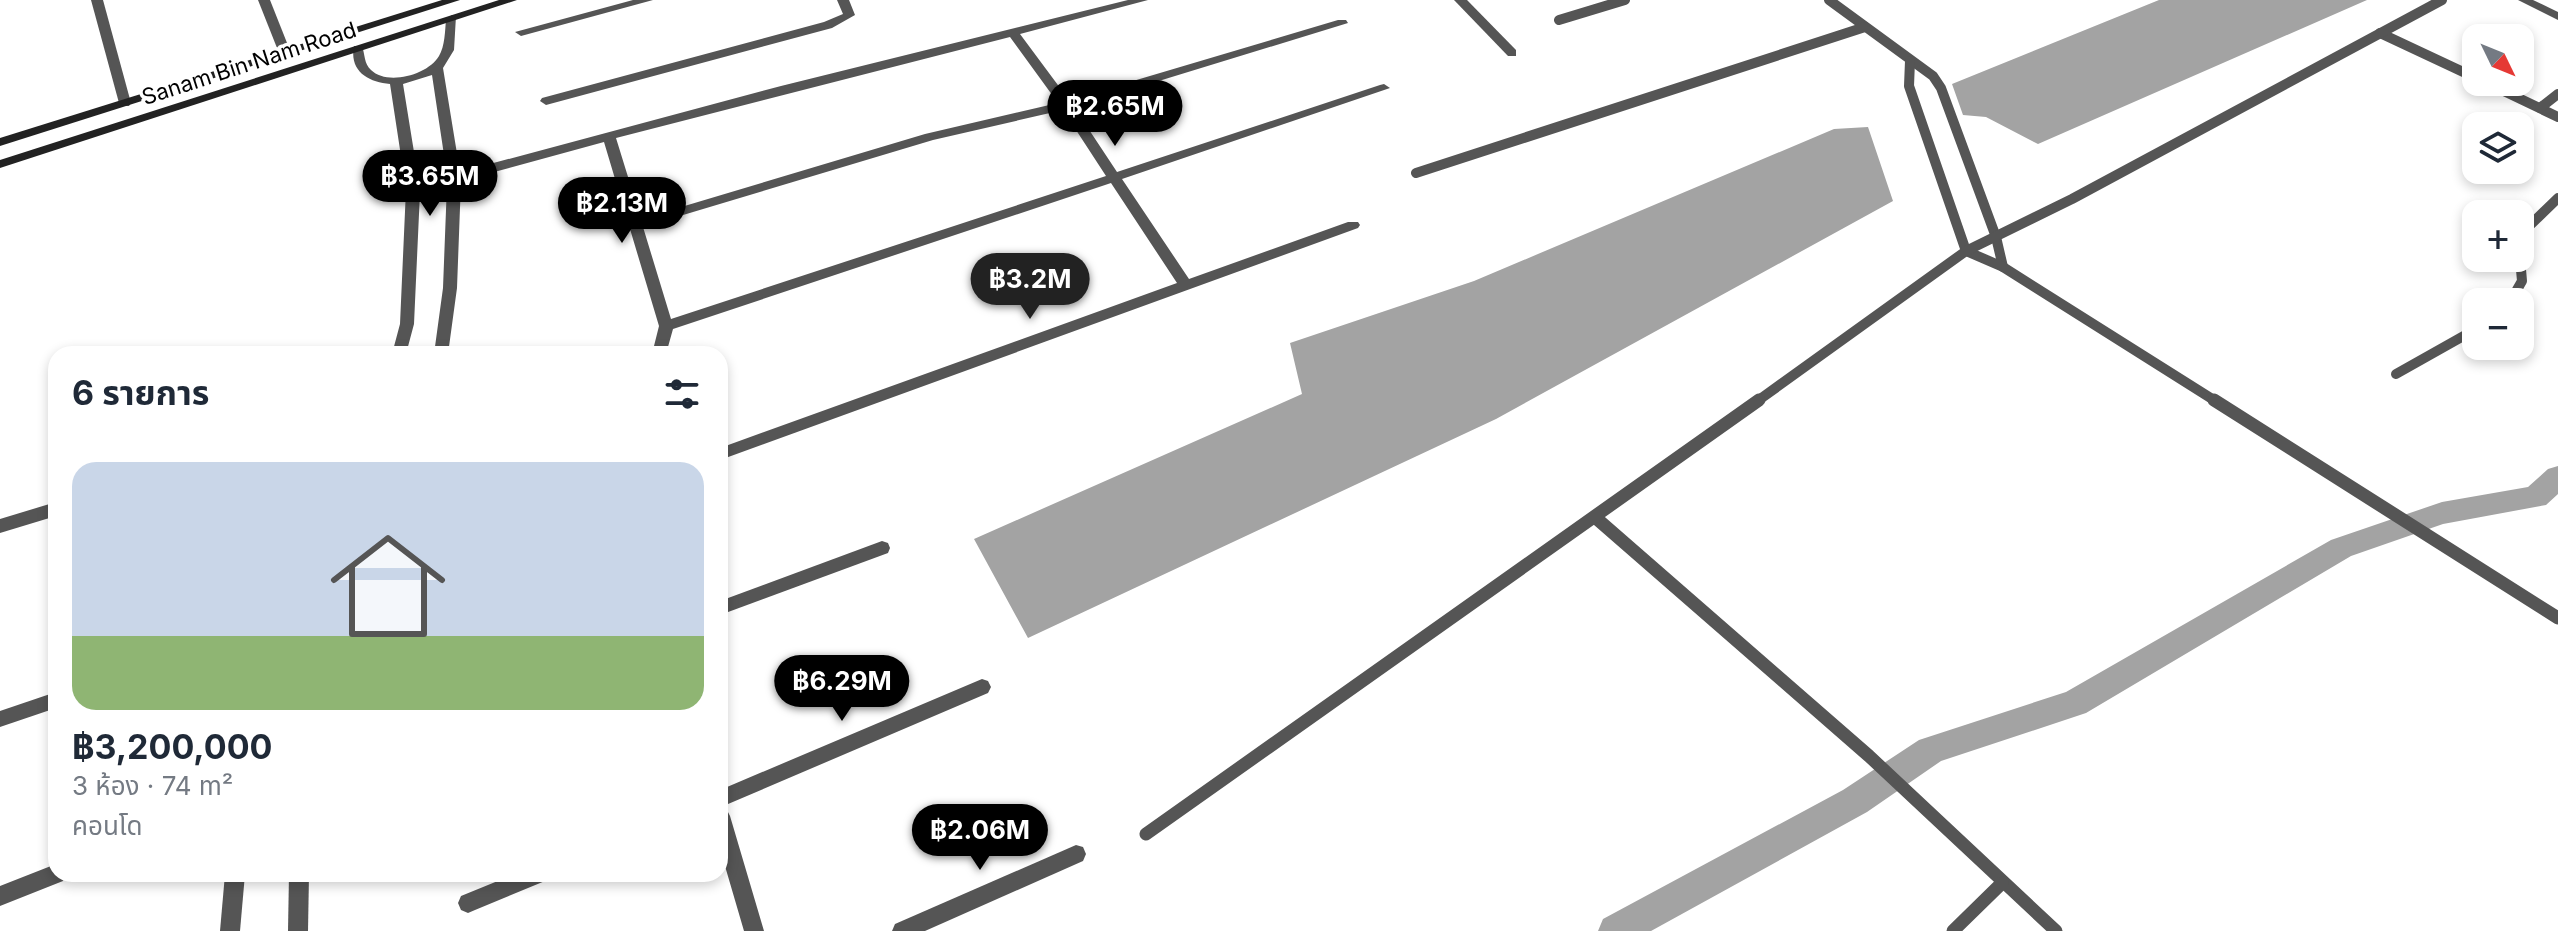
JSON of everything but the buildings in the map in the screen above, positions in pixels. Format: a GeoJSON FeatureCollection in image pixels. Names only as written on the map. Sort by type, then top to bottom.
{"type":"FeatureCollection","features":[{"type":"Feature","properties":{"kind":"main road","name":"Sanam Bin Nam Road"},"geometry":{"type":"LineString","coordinates":[[0,142],[285,53],[432,3],[454,0]]}},
{"type":"Feature","properties":{"kind":"main road","name":"Sanam Bin Nam Road"},"geometry":{"type":"LineString","coordinates":[[0,164],[511,0]]}},
{"type":"Feature","properties":{"kind":"street"},"geometry":{"type":"LineString","coordinates":[[97,0],[125,103]]}},
{"type":"Feature","properties":{"kind":"street"},"geometry":{"type":"LineString","coordinates":[[264,0],[285,53]]}},
{"type":"Feature","properties":{"kind":"street"},"geometry":{"type":"LineString","coordinates":[[521,32],[647,0]]}},
{"type":"Feature","properties":{"kind":"street"},"geometry":{"type":"LineString","coordinates":[[546,101],[828,25],[849,15],[850,11],[843,0]]}},
{"type":"Feature","properties":{"kind":"street"},"geometry":{"type":"LineString","coordinates":[[413,189],[609,135],[1142,0]]}},
{"type":"Feature","properties":{"kind":"street"},"geometry":{"type":"LineString","coordinates":[[1460,0],[1512,53]]}},
{"type":"Feature","properties":{"kind":"street"},"geometry":{"type":"LineString","coordinates":[[2524,0],[2558,16]]}},
{"type":"Feature","properties":{"kind":"street"},"geometry":{"type":"LineString","coordinates":[[358,49],[362,67],[369,74],[396,81],[416,77],[437,68],[448,52],[452,19]]}},
{"type":"Feature","properties":{"kind":"street"},"geometry":{"type":"LineString","coordinates":[[636,225],[930,137],[1066,105],[1342,23]]}},
{"type":"Feature","properties":{"kind":"street"},"geometry":{"type":"LineString","coordinates":[[1013,33],[1066,105],[1185,285]]}},
{"type":"Feature","properties":{"kind":"street"},"geometry":{"type":"LineString","coordinates":[[437,68],[454,177],[450,288],[442,346]]}},
{"type":"Feature","properties":{"kind":"street"},"geometry":{"type":"LineString","coordinates":[[396,81],[413,189],[407,324],[401,346]]}},
{"type":"Feature","properties":{"kind":"street"},"geometry":{"type":"LineString","coordinates":[[666,326],[1384,88]]}},
{"type":"Feature","properties":{"kind":"street"},"geometry":{"type":"LineString","coordinates":[[609,135],[666,326],[661,346]]}},
{"type":"Feature","properties":{"kind":"street"},"geometry":{"type":"LineString","coordinates":[[728,451],[1353,225]]}},
{"type":"Feature","properties":{"kind":"street"},"geometry":{"type":"LineString","coordinates":[[0,526],[48,511]]}},
{"type":"Feature","properties":{"kind":"street"},"geometry":{"type":"LineString","coordinates":[[728,605],[882,548]]}},
{"type":"Feature","properties":{"kind":"street"},"geometry":{"type":"LineString","coordinates":[[728,796],[982,687]]}},
{"type":"Feature","properties":{"kind":"street"},"geometry":{"type":"LineString","coordinates":[[0,719],[48,703]]}},
{"type":"Feature","properties":{"kind":"street"},"geometry":{"type":"LineString","coordinates":[[728,843],[754,931]]}},
{"type":"Feature","properties":{"kind":"street"},"geometry":{"type":"LineString","coordinates":[[902,931],[1076,854]]}},
{"type":"Feature","properties":{"kind":"street"},"geometry":{"type":"LineString","coordinates":[[0,896],[48,877]]}},
{"type":"Feature","properties":{"kind":"street"},"geometry":{"type":"LineString","coordinates":[[230,931],[234,882]]}},
{"type":"Feature","properties":{"kind":"street"},"geometry":{"type":"LineString","coordinates":[[298,931],[299,882]]}},
{"type":"Feature","properties":{"kind":"street"},"geometry":{"type":"LineString","coordinates":[[468,903],[519,882]]}},
{"type":"Feature","properties":{"kind":"lane"},"geometry":{"type":"LineString","coordinates":[[1559,20],[1625,0]]}},
{"type":"Feature","properties":{"kind":"lane"},"geometry":{"type":"LineString","coordinates":[[1829,0],[1933,76],[1941,88],[1996,237],[2003,267]]}},
{"type":"Feature","properties":{"kind":"lane"},"geometry":{"type":"LineString","coordinates":[[1146,834],[1596,518],[1966,251],[2442,0]]}},
{"type":"Feature","properties":{"kind":"lane"},"geometry":{"type":"LineString","coordinates":[[1416,173],[1865,27]]}},
{"type":"Feature","properties":{"kind":"lane"},"geometry":{"type":"LineString","coordinates":[[2380,33],[2462,71]]}},
{"type":"Feature","properties":{"kind":"lane"},"geometry":{"type":"LineString","coordinates":[[1910,61],[1909,86],[1966,251],[2003,267],[2558,618]]}},
{"type":"Feature","properties":{"kind":"lane"},"geometry":{"type":"LineString","coordinates":[[2540,108],[2558,94]]}},
{"type":"Feature","properties":{"kind":"lane"},"geometry":{"type":"LineString","coordinates":[[2515,96],[2558,117]]}},
{"type":"Feature","properties":{"kind":"lane"},"geometry":{"type":"LineString","coordinates":[[2534,221],[2558,198]]}},
{"type":"Feature","properties":{"kind":"lane"},"geometry":{"type":"LineString","coordinates":[[2396,374],[2462,337]]}},
{"type":"Feature","properties":{"kind":"lane"},"geometry":{"type":"LineString","coordinates":[[1596,518],[1869,756],[2056,931]]}},
{"type":"Feature","properties":{"kind":"lane"},"geometry":{"type":"LineString","coordinates":[[1953,931],[2002,883]]}},
{"type":"Feature","properties":{"kind":"shaded area"},"geometry":{"type":"Polygon","coordinates":[[[2159,0],[2367,0],[2038,144],[1986,117],[1963,115],[1952,84],[2159,0]]]}},
{"type":"Feature","properties":{"kind":"shaded area"},"geometry":{"type":"Polygon","coordinates":[[[1868,127],[1893,201],[1496,419],[1028,638],[974,539],[1302,394],[1290,343],[1474,281],[1834,129],[1868,127]]]}},
{"type":"Feature","properties":{"kind":"waterway"},"geometry":{"type":"LineString","coordinates":[[1616,931],[1855,801],[1931,750],[2075,703],[2341,548],[2442,513],[2536,497],[2558,477]]}}]}
